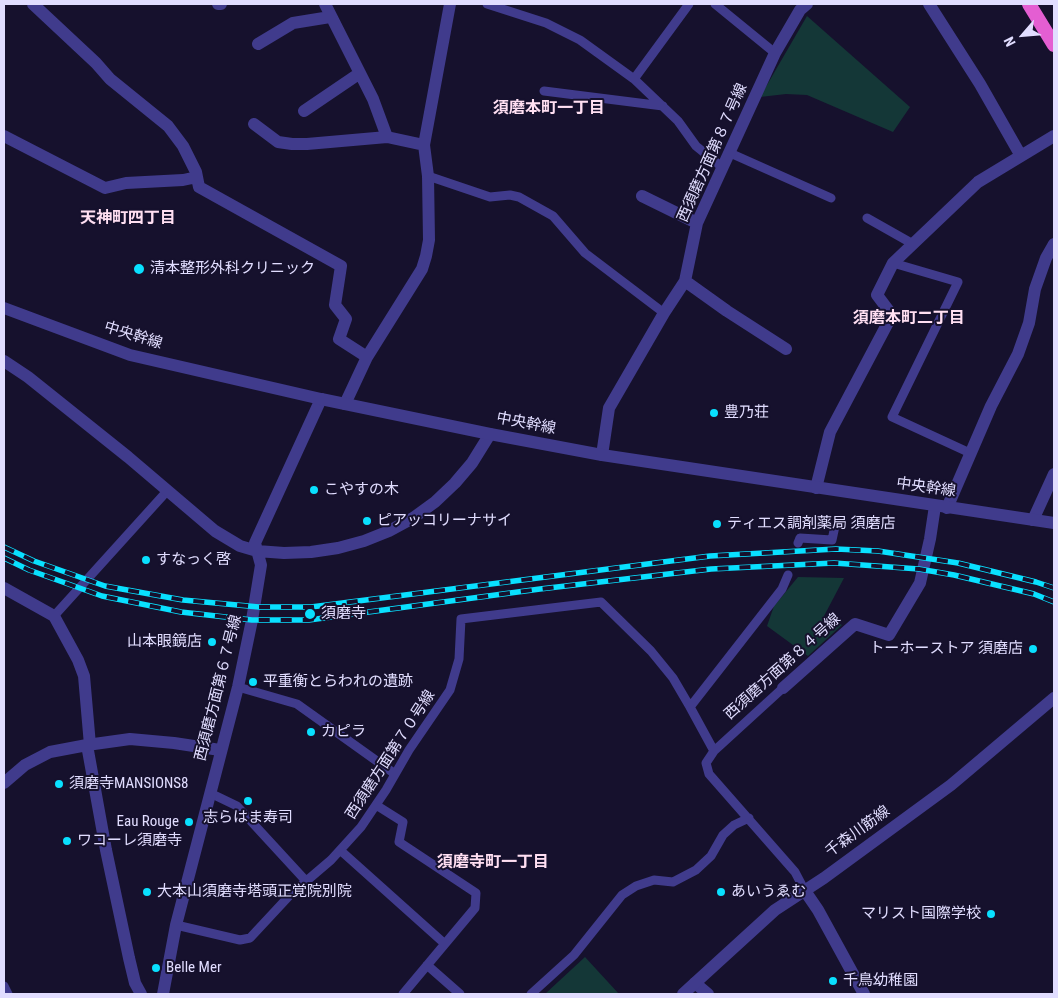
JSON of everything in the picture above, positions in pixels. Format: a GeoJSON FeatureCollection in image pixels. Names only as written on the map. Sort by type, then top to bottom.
{"type":"FeatureCollection","features":[{"type":"Feature","properties":{"kind":"highway"},"geometry":{"type":"LineString","coordinates":[[1029,4],[1054,45]]}},
{"type":"Feature","properties":{"kind":"street"},"geometry":{"type":"LineString","coordinates":[[33,4],[96,63],[110,79],[168,126],[183,146],[197,177],[199,187],[341,266],[335,305],[346,319],[339,339],[367,357]]}},
{"type":"Feature","properties":{"kind":"street"},"geometry":{"type":"LineString","coordinates":[[325,4],[373,99],[387,137]]}},
{"type":"Feature","properties":{"kind":"street"},"geometry":{"type":"LineString","coordinates":[[345,404],[367,357],[422,269],[426,256],[429,240],[428,176],[424,145],[450,4]]}},
{"type":"Feature","properties":{"kind":"street","name":"西須磨方面第８７号線"},"geometry":{"type":"LineString","coordinates":[[602,455],[609,408],[664,313],[685,281],[697,223],[775,53],[800,10],[807,4]]}},
{"type":"Feature","properties":{"kind":"street"},"geometry":{"type":"LineString","coordinates":[[929,4],[980,84],[1021,156]]}},
{"type":"Feature","properties":{"kind":"street"},"geometry":{"type":"LineString","coordinates":[[258,44],[293,23],[330,17]]}},
{"type":"Feature","properties":{"kind":"street"},"geometry":{"type":"LineString","coordinates":[[304,111],[360,73]]}},
{"type":"Feature","properties":{"kind":"street"},"geometry":{"type":"LineString","coordinates":[[254,124],[278,142],[292,144],[387,137],[424,145]]}},
{"type":"Feature","properties":{"kind":"street"},"geometry":{"type":"LineString","coordinates":[[4,136],[105,188],[126,183],[182,180],[197,177]]}},
{"type":"Feature","properties":{"kind":"street"},"geometry":{"type":"LineString","coordinates":[[816,488],[830,432],[892,315],[877,295],[893,263],[978,182],[1054,136]]}},
{"type":"Feature","properties":{"kind":"street"},"geometry":{"type":"LineString","coordinates":[[642,196],[697,223]]}},
{"type":"Feature","properties":{"kind":"street","name":"西須磨方面第８４号線"},"geometry":{"type":"LineString","coordinates":[[783,688],[855,624],[889,635],[920,582],[930,539],[941,507],[970,453],[991,406],[1018,354],[1029,323],[1035,289],[1046,258],[1054,244]]}},
{"type":"Feature","properties":{"kind":"street"},"geometry":{"type":"LineString","coordinates":[[1046,258],[1054,271]]}},
{"type":"Feature","properties":{"kind":"street"},"geometry":{"type":"LineString","coordinates":[[685,281],[726,311],[786,349]]}},
{"type":"Feature","properties":{"kind":"street","name":"中央幹線"},"geometry":{"type":"LineString","coordinates":[[4,308],[130,355],[321,399],[490,434],[602,455],[1054,523]]}},
{"type":"Feature","properties":{"kind":"street"},"geometry":{"type":"LineString","coordinates":[[4,361],[59,402],[168,490],[215,531],[240,546],[257,551],[284,553],[338,548],[364,541],[389,531],[413,518],[435,502],[472,463],[490,434]]}},
{"type":"Feature","properties":{"kind":"street","name":"西須磨方面第６７号線"},"geometry":{"type":"LineString","coordinates":[[163,994],[176,925],[220,750],[238,687],[255,606],[261,565],[255,543],[321,399]]}},
{"type":"Feature","properties":{"kind":"street"},"geometry":{"type":"LineString","coordinates":[[1033,520],[1054,474]]}},
{"type":"Feature","properties":{"kind":"street"},"geometry":{"type":"LineString","coordinates":[[4,588],[54,616],[78,660],[84,676],[89,745],[106,850],[135,983],[141,994]]}},
{"type":"Feature","properties":{"kind":"street","name":"千森川筋線"},"geometry":{"type":"LineString","coordinates":[[683,994],[775,910],[805,891],[951,785],[1054,698]]}},
{"type":"Feature","properties":{"kind":"street"},"geometry":{"type":"LineString","coordinates":[[4,781],[25,765],[50,752],[130,739],[220,750]]}},
{"type":"Feature","properties":{"kind":"street"},"geometry":{"type":"LineString","coordinates":[[805,891],[818,910],[864,994]]}},
{"type":"Feature","properties":{"kind":"street"},"geometry":{"type":"LineString","coordinates":[[695,983],[708,994]]}},
{"type":"Feature","properties":{"kind":"lane"},"geometry":{"type":"LineString","coordinates":[[487,4],[546,23],[580,40],[634,79],[678,121],[696,146],[723,168]]}},
{"type":"Feature","properties":{"kind":"lane"},"geometry":{"type":"LineString","coordinates":[[634,79],[688,4]]}},
{"type":"Feature","properties":{"kind":"lane"},"geometry":{"type":"LineString","coordinates":[[715,4],[775,53]]}},
{"type":"Feature","properties":{"kind":"lane"},"geometry":{"type":"LineString","coordinates":[[544,91],[664,106]]}},
{"type":"Feature","properties":{"kind":"lane"},"geometry":{"type":"LineString","coordinates":[[730,153],[831,198]]}},
{"type":"Feature","properties":{"kind":"lane"},"geometry":{"type":"LineString","coordinates":[[428,176],[490,197],[510,195],[519,197],[553,216],[585,253],[664,313]]}},
{"type":"Feature","properties":{"kind":"lane"},"geometry":{"type":"LineString","coordinates":[[867,218],[913,244]]}},
{"type":"Feature","properties":{"kind":"lane"},"geometry":{"type":"LineString","coordinates":[[893,263],[958,282],[892,417],[970,453]]}},
{"type":"Feature","properties":{"kind":"lane"},"geometry":{"type":"LineString","coordinates":[[54,616],[168,490]]}},
{"type":"Feature","properties":{"kind":"lane"},"geometry":{"type":"LineString","coordinates":[[798,543],[800,538],[832,540],[835,526]]}},
{"type":"Feature","properties":{"kind":"lane"},"geometry":{"type":"LineString","coordinates":[[788,575],[782,588],[690,707],[714,751],[706,763],[708,774],[795,872],[805,891]]}},
{"type":"Feature","properties":{"kind":"lane","name":"西須磨方面第７０号線"},"geometry":{"type":"LineString","coordinates":[[176,925],[240,940],[250,938],[290,895],[331,860],[361,827],[409,750],[450,690],[459,659],[461,619],[601,602],[651,651],[672,678],[690,707]]}},
{"type":"Feature","properties":{"kind":"lane"},"geometry":{"type":"LineString","coordinates":[[238,687],[297,704],[395,774]]}},
{"type":"Feature","properties":{"kind":"lane","name":"西須磨方面第８４号線"},"geometry":{"type":"LineString","coordinates":[[714,751],[783,688]]}},
{"type":"Feature","properties":{"kind":"lane"},"geometry":{"type":"LineString","coordinates":[[210,792],[237,806],[306,881]]}},
{"type":"Feature","properties":{"kind":"lane"},"geometry":{"type":"LineString","coordinates":[[376,805],[403,822],[399,842],[476,893],[475,908],[404,994]]}},
{"type":"Feature","properties":{"kind":"lane"},"geometry":{"type":"LineString","coordinates":[[531,994],[574,956],[622,895],[636,886],[654,880],[673,882],[696,870],[712,856],[723,835],[734,825],[749,818]]}},
{"type":"Feature","properties":{"kind":"lane"},"geometry":{"type":"LineString","coordinates":[[340,850],[445,944]]}},
{"type":"Feature","properties":{"kind":"lane"},"geometry":{"type":"LineString","coordinates":[[427,965],[460,994]]}},
{"type":"Feature","properties":{"kind":"lane"},"geometry":{"type":"LineString","coordinates":[[4,986],[8,994]]}},
{"type":"Feature","properties":{"kind":"green space"},"geometry":{"type":"Polygon","coordinates":[[[807,16],[910,107],[893,132],[807,95],[786,94],[760,97],[807,16]]]}},
{"type":"Feature","properties":{"kind":"green space"},"geometry":{"type":"Polygon","coordinates":[[[798,577],[844,578],[824,616],[842,625],[808,656],[767,626],[774,606],[798,577]]]}},
{"type":"Feature","properties":{"kind":"green space"},"geometry":{"type":"Polygon","coordinates":[[[585,957],[619,994],[545,994],[585,957]]]}},
{"type":"Feature","properties":{"kind":"railway"},"geometry":{"type":"LineString","coordinates":[[4,547],[34,561],[105,586],[183,600],[259,607],[311,607],[710,556],[836,549],[878,551],[958,563],[1054,588]]}},
{"type":"Feature","properties":{"kind":"railway"},"geometry":{"type":"LineString","coordinates":[[4,558],[29,570],[102,596],[181,612],[252,620],[309,620],[540,589],[711,569],[834,563],[919,569],[954,575],[1034,594],[1054,602]]}},
{"type":"Feature","properties":{"kind":"place","name":"清本整形外科クリニック"},"geometry":{"type":"Point","coordinates":[139,269]}},
{"type":"Feature","properties":{"kind":"place","name":"豊乃荘"},"geometry":{"type":"Point","coordinates":[714,413]}},
{"type":"Feature","properties":{"kind":"place","name":"こやすの木"},"geometry":{"type":"Point","coordinates":[314,490]}},
{"type":"Feature","properties":{"kind":"place","name":"ピアッコリーナサイ"},"geometry":{"type":"Point","coordinates":[367,521]}},
{"type":"Feature","properties":{"kind":"place","name":"ティエス調剤薬局 須磨店"},"geometry":{"type":"Point","coordinates":[717,524]}},
{"type":"Feature","properties":{"kind":"place","name":"すなっく啓"},"geometry":{"type":"Point","coordinates":[146,560]}},
{"type":"Feature","properties":{"kind":"place","name":"須磨寺"},"geometry":{"type":"Point","coordinates":[310,614]}},
{"type":"Feature","properties":{"kind":"place","name":"山本眼鏡店"},"geometry":{"type":"Point","coordinates":[212,642]}},
{"type":"Feature","properties":{"kind":"place","name":"トーホーストア 須磨店"},"geometry":{"type":"Point","coordinates":[1033,649]}},
{"type":"Feature","properties":{"kind":"place","name":"平重衡とらわれの遺跡"},"geometry":{"type":"Point","coordinates":[253,682]}},
{"type":"Feature","properties":{"kind":"place","name":"カピラ"},"geometry":{"type":"Point","coordinates":[311,732]}},
{"type":"Feature","properties":{"kind":"place","name":"須磨寺MANSIONS8"},"geometry":{"type":"Point","coordinates":[59,784]}},
{"type":"Feature","properties":{"kind":"place","name":"志らはま寿司"},"geometry":{"type":"Point","coordinates":[248,801]}},
{"type":"Feature","properties":{"kind":"place","name":"Eau Rouge"},"geometry":{"type":"Point","coordinates":[189,822]}},
{"type":"Feature","properties":{"kind":"place","name":"ワコーレ須磨寺"},"geometry":{"type":"Point","coordinates":[67,841]}},
{"type":"Feature","properties":{"kind":"place","name":"大本山須磨寺塔頭正覚院別院"},"geometry":{"type":"Point","coordinates":[147,892]}},
{"type":"Feature","properties":{"kind":"place","name":"あいうゑむ"},"geometry":{"type":"Point","coordinates":[721,892]}},
{"type":"Feature","properties":{"kind":"place","name":"マリスト国際学校"},"geometry":{"type":"Point","coordinates":[991,914]}},
{"type":"Feature","properties":{"kind":"place","name":"Belle Mer"},"geometry":{"type":"Point","coordinates":[156,968]}},
{"type":"Feature","properties":{"kind":"place","name":"千鳥幼稚園"},"geometry":{"type":"Point","coordinates":[833,981]}},
{"type":"Feature","properties":{"kind":"district","name":"須磨本町一丁目"},"geometry":{"type":"Point","coordinates":[549,109]}},
{"type":"Feature","properties":{"kind":"district","name":"天神町四丁目"},"geometry":{"type":"Point","coordinates":[128,219]}},
{"type":"Feature","properties":{"kind":"district","name":"須磨本町二丁目"},"geometry":{"type":"Point","coordinates":[909,319]}},
{"type":"Feature","properties":{"kind":"district","name":"須磨寺町一丁目"},"geometry":{"type":"Point","coordinates":[493,863]}}]}
